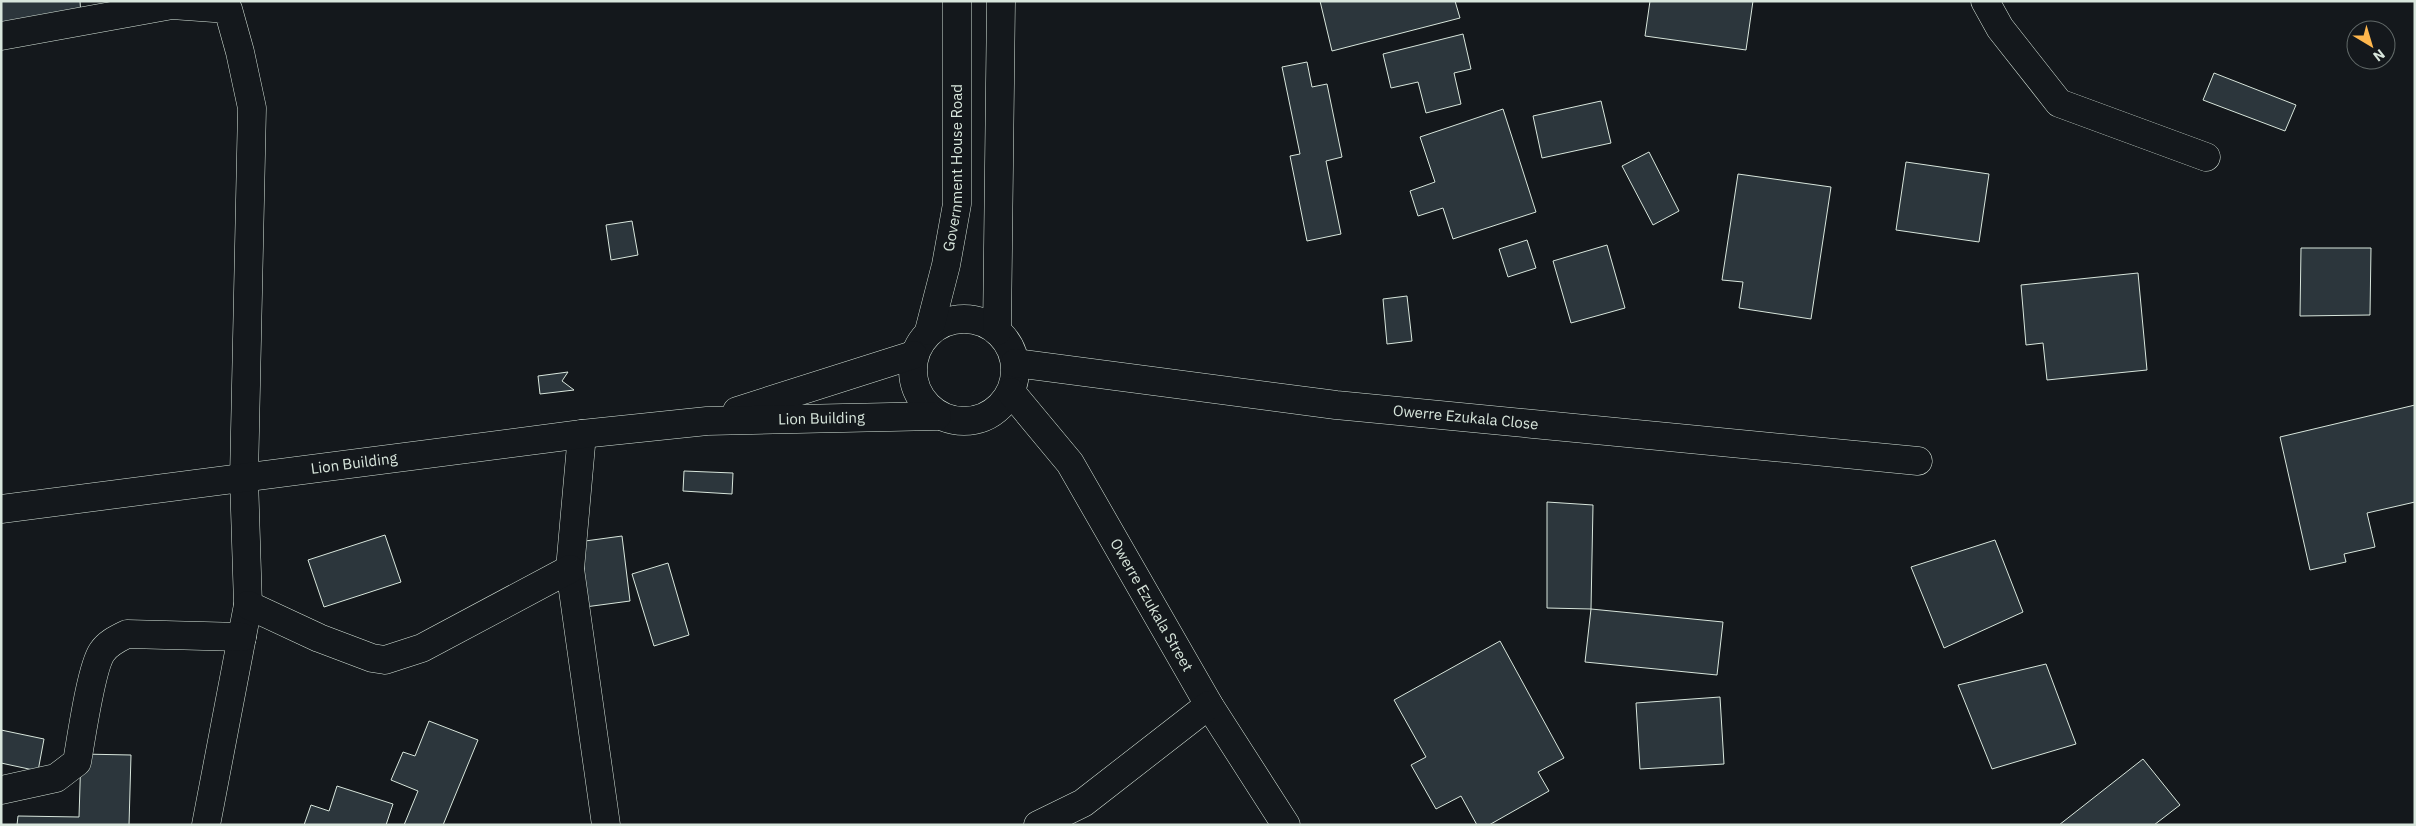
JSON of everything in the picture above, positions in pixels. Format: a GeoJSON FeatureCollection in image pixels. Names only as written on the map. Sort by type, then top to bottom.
{"type":"FeatureCollection","features":[{"type":"Feature","properties":{"kind":"street","name":"Government House Road"},"geometry":{"type":"LineString","coordinates":[[929,331],[946,265],[957,204],[957,1]]}},
{"type":"Feature","properties":{"kind":"street"},"geometry":{"type":"LineString","coordinates":[[997,331],[1001,1]]}},
{"type":"Feature","properties":{"kind":"street"},"geometry":{"type":"LineString","coordinates":[[1985,1],[2000,28],[2059,103],[2206,157]]}},
{"type":"Feature","properties":{"kind":"street"},"geometry":{"type":"LineString","coordinates":[[1,36],[172,5],[228,5],[252,108],[244,478],[248,605],[206,825]]}},
{"type":"Feature","properties":{"kind":"street"},"geometry":{"type":"LineString","coordinates":[[956,319],[971,319],[984,323],[997,331],[1009,345],[1015,363],[1015,378],[1011,392],[998,410],[979,420],[957,422],[937,416],[915,390],[913,355],[919,342],[929,331],[942,323],[956,319]]}},
{"type":"Feature","properties":{"kind":"street","name":"Lion Building"},"geometry":{"type":"LineString","coordinates":[[707,421],[913,355]]}},
{"type":"Feature","properties":{"kind":"street","name":"Owerre Ezukala Close"},"geometry":{"type":"LineString","coordinates":[[1015,363],[1336,404],[1918,461]]}},
{"type":"Feature","properties":{"kind":"street","name":"Owerre Ezukala Street"},"geometry":{"type":"LineString","coordinates":[[1011,392],[1070,463],[1209,705],[1286,825]]}},
{"type":"Feature","properties":{"kind":"street","name":"Lion Building"},"geometry":{"type":"LineString","coordinates":[[1,509],[582,434],[707,421],[937,416]]}},
{"type":"Feature","properties":{"kind":"street"},"geometry":{"type":"LineString","coordinates":[[582,434],[570,569],[606,825]]}},
{"type":"Feature","properties":{"kind":"street"},"geometry":{"type":"LineString","coordinates":[[248,605],[319,638],[372,658],[385,660],[422,648],[570,569]]}},
{"type":"Feature","properties":{"kind":"street"},"geometry":{"type":"LineString","coordinates":[[1,790],[56,778],[76,762],[92,681],[100,653],[110,642],[126,634],[242,637]]}},
{"type":"Feature","properties":{"kind":"street"},"geometry":{"type":"LineString","coordinates":[[1038,825],[1083,803],[1209,705]]}},
{"type":"Feature","properties":{"kind":"building"},"geometry":{"type":"Polygon","coordinates":[[[1,1],[80,1],[81,17],[1,26],[1,1]]]}},
{"type":"Feature","properties":{"kind":"building"},"geometry":{"type":"Polygon","coordinates":[[[1320,1],[1455,1],[1460,18],[1332,51],[1320,1]]]}},
{"type":"Feature","properties":{"kind":"building"},"geometry":{"type":"Polygon","coordinates":[[[1650,1],[1753,1],[1746,50],[1645,36],[1650,1]]]}},
{"type":"Feature","properties":{"kind":"building"},"geometry":{"type":"Polygon","coordinates":[[[1463,34],[1471,69],[1454,73],[1461,104],[1426,113],[1418,82],[1391,88],[1383,54],[1463,34]]]}},
{"type":"Feature","properties":{"kind":"building"},"geometry":{"type":"Polygon","coordinates":[[[1307,62],[1312,87],[1327,84],[1342,157],[1326,161],[1341,234],[1307,241],[1290,156],[1300,154],[1282,67],[1307,62]]]}},
{"type":"Feature","properties":{"kind":"building"},"geometry":{"type":"Polygon","coordinates":[[[2214,73],[2296,105],[2285,131],[2203,100],[2214,73]]]}},
{"type":"Feature","properties":{"kind":"building"},"geometry":{"type":"Polygon","coordinates":[[[1601,101],[1611,143],[1542,158],[1533,116],[1601,101]]]}},
{"type":"Feature","properties":{"kind":"building"},"geometry":{"type":"Polygon","coordinates":[[[1503,109],[1536,212],[1453,239],[1443,208],[1418,216],[1410,191],[1435,182],[1420,137],[1503,109]]]}},
{"type":"Feature","properties":{"kind":"building"},"geometry":{"type":"Polygon","coordinates":[[[1649,152],[1679,211],[1653,225],[1622,166],[1649,152]]]}},
{"type":"Feature","properties":{"kind":"building"},"geometry":{"type":"Polygon","coordinates":[[[1906,162],[1989,174],[1979,242],[1896,230],[1906,162]]]}},
{"type":"Feature","properties":{"kind":"building"},"geometry":{"type":"Polygon","coordinates":[[[1738,174],[1831,187],[1811,319],[1739,308],[1743,282],[1722,280],[1738,174]]]}},
{"type":"Feature","properties":{"kind":"building"},"geometry":{"type":"Polygon","coordinates":[[[632,221],[638,255],[611,260],[606,225],[632,221]]]}},
{"type":"Feature","properties":{"kind":"building"},"geometry":{"type":"Polygon","coordinates":[[[1527,240],[1536,268],[1508,277],[1499,249],[1527,240]]]}},
{"type":"Feature","properties":{"kind":"building"},"geometry":{"type":"Polygon","coordinates":[[[1607,245],[1625,308],[1571,323],[1553,261],[1607,245]]]}},
{"type":"Feature","properties":{"kind":"building"},"geometry":{"type":"Polygon","coordinates":[[[2301,248],[2371,248],[2370,315],[2300,316],[2301,248]]]}},
{"type":"Feature","properties":{"kind":"building"},"geometry":{"type":"Polygon","coordinates":[[[2138,273],[2147,370],[2047,380],[2043,343],[2026,345],[2021,285],[2138,273]]]}},
{"type":"Feature","properties":{"kind":"building"},"geometry":{"type":"Polygon","coordinates":[[[1407,296],[1412,341],[1387,344],[1383,299],[1407,296]]]}},
{"type":"Feature","properties":{"kind":"building"},"geometry":{"type":"Polygon","coordinates":[[[568,372],[562,381],[574,390],[540,394],[538,376],[568,372]]]}},
{"type":"Feature","properties":{"kind":"building"},"geometry":{"type":"Polygon","coordinates":[[[2415,405],[2415,502],[2367,513],[2375,547],[2344,554],[2346,562],[2310,570],[2280,437],[2415,405]]]}},
{"type":"Feature","properties":{"kind":"building"},"geometry":{"type":"Polygon","coordinates":[[[684,471],[733,473],[732,494],[683,491],[684,471]]]}},
{"type":"Feature","properties":{"kind":"building"},"geometry":{"type":"Polygon","coordinates":[[[1547,502],[1593,505],[1591,609],[1547,608],[1547,502]]]}},
{"type":"Feature","properties":{"kind":"building"},"geometry":{"type":"Polygon","coordinates":[[[385,535],[401,582],[324,607],[308,560],[385,535]]]}},
{"type":"Feature","properties":{"kind":"building"},"geometry":{"type":"Polygon","coordinates":[[[622,536],[630,601],[570,609],[563,544],[622,536]]]}},
{"type":"Feature","properties":{"kind":"building"},"geometry":{"type":"Polygon","coordinates":[[[1995,540],[2023,612],[1944,648],[1911,567],[1995,540]]]}},
{"type":"Feature","properties":{"kind":"building"},"geometry":{"type":"Polygon","coordinates":[[[668,563],[689,635],[654,646],[632,574],[668,563]]]}},
{"type":"Feature","properties":{"kind":"building"},"geometry":{"type":"Polygon","coordinates":[[[1591,609],[1723,622],[1717,675],[1585,662],[1591,609]]]}},
{"type":"Feature","properties":{"kind":"building"},"geometry":{"type":"Polygon","coordinates":[[[1500,641],[1564,758],[1538,772],[1549,791],[1489,825],[1477,825],[1461,796],[1436,809],[1411,765],[1426,757],[1394,700],[1500,641]]]}},
{"type":"Feature","properties":{"kind":"building"},"geometry":{"type":"Polygon","coordinates":[[[2046,664],[2076,744],[1992,769],[1958,685],[2046,664]]]}},
{"type":"Feature","properties":{"kind":"building"},"geometry":{"type":"Polygon","coordinates":[[[1720,697],[1724,764],[1640,769],[1636,703],[1720,697]]]}},
{"type":"Feature","properties":{"kind":"building"},"geometry":{"type":"Polygon","coordinates":[[[429,721],[478,740],[443,825],[404,825],[418,791],[391,780],[403,752],[415,756],[429,721]]]}},
{"type":"Feature","properties":{"kind":"building"},"geometry":{"type":"Polygon","coordinates":[[[1,730],[44,739],[38,771],[1,763],[1,730]]]}},
{"type":"Feature","properties":{"kind":"building"},"geometry":{"type":"Polygon","coordinates":[[[81,754],[131,755],[129,825],[17,825],[18,816],[79,817],[81,754]]]}},
{"type":"Feature","properties":{"kind":"building"},"geometry":{"type":"Polygon","coordinates":[[[2143,759],[2180,805],[2154,825],[2059,825],[2143,759]]]}},
{"type":"Feature","properties":{"kind":"building"},"geometry":{"type":"Polygon","coordinates":[[[337,786],[393,804],[386,825],[304,825],[311,805],[329,811],[337,786]]]}}]}
